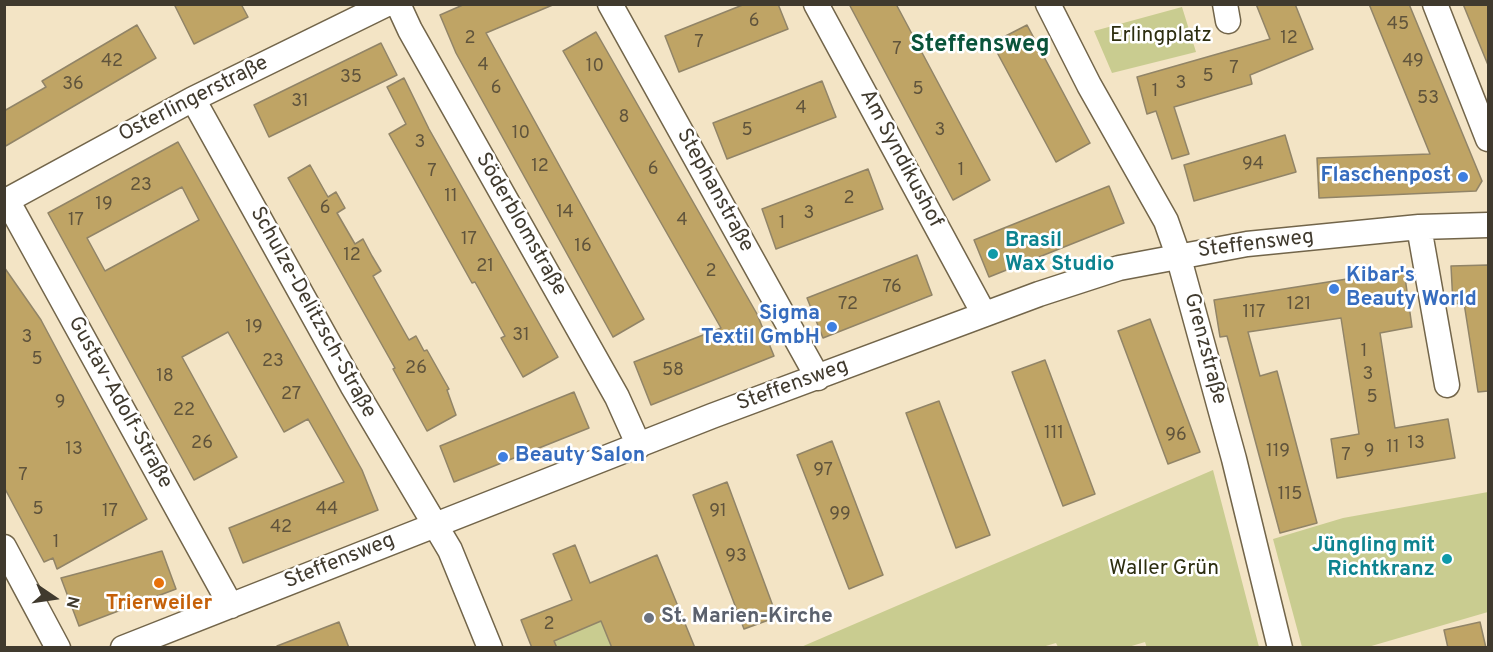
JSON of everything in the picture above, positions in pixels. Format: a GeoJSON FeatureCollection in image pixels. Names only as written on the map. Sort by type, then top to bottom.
{"type":"FeatureCollection","features":[{"type":"Feature","properties":{"kind":"street","name":"Osterlingerstraße"},"geometry":{"type":"LineString","coordinates":[[6,201],[193,99],[387,4]]}},
{"type":"Feature","properties":{"kind":"street","name":"Söderblomstraße"},"geometry":{"type":"LineString","coordinates":[[398,4],[421,50],[617,397],[639,446]]}},
{"type":"Feature","properties":{"kind":"street","name":"Stephanstraße"},"geometry":{"type":"LineString","coordinates":[[610,4],[818,378]]}},
{"type":"Feature","properties":{"kind":"street","name":"Am Syndikushof"},"geometry":{"type":"LineString","coordinates":[[816,4],[984,314]]}},
{"type":"Feature","properties":{"kind":"street","name":"Grenzstraße"},"geometry":{"type":"LineString","coordinates":[[1048,4],[1089,85],[1166,221],[1178,255],[1230,448],[1281,648]]}},
{"type":"Feature","properties":{"kind":"street"},"geometry":{"type":"LineString","coordinates":[[1435,4],[1478,81],[1488,139]]}},
{"type":"Feature","properties":{"kind":"street","name":"Schulze-Delitzsch-Straße"},"geometry":{"type":"LineString","coordinates":[[193,99],[351,385],[450,550],[490,648]]}},
{"type":"Feature","properties":{"kind":"street","name":"Gustav-Adolf-Straße"},"geometry":{"type":"LineString","coordinates":[[6,201],[231,606]]}},
{"type":"Feature","properties":{"kind":"street","name":"Steffensweg"},"geometry":{"type":"LineString","coordinates":[[123,648],[712,416],[984,314],[1119,268],[1178,255],[1247,244],[1419,227],[1488,225]]}},
{"type":"Feature","properties":{"kind":"street"},"geometry":{"type":"LineString","coordinates":[[1419,227],[1447,385]]}},
{"type":"Feature","properties":{"kind":"street"},"geometry":{"type":"LineString","coordinates":[[4,547],[58,648]]}},
{"type":"Feature","properties":{"kind":"green space","name":"Erlingplatz"},"geometry":{"type":"Polygon","coordinates":[[[1182,7],[1196,52],[1112,73],[1094,31],[1182,7]]]}},
{"type":"Feature","properties":{"kind":"green space","name":"Waller Grün"},"geometry":{"type":"Polygon","coordinates":[[[1213,470],[1259,647],[1147,648],[1145,642],[1125,648],[1058,647],[1056,643],[1039,648],[801,647],[1213,470]]]}},
{"type":"Feature","properties":{"kind":"green space","name":"Waller Grün"},"geometry":{"type":"Polygon","coordinates":[[[1488,492],[1488,612],[1368,647],[1302,647],[1273,539],[1343,518],[1488,492]]]}},
{"type":"Feature","properties":{"kind":"green space"},"geometry":{"type":"Polygon","coordinates":[[[601,621],[612,647],[557,647],[554,641],[601,621]]]}},
{"type":"Feature","properties":{"kind":"building"},"geometry":{"type":"Polygon","coordinates":[[[174,4],[241,4],[248,17],[194,44],[174,4]]]}},
{"type":"Feature","properties":{"kind":"building"},"geometry":{"type":"Polygon","coordinates":[[[465,4],[555,4],[486,33],[644,319],[613,337],[456,53],[440,15],[465,4]]]}},
{"type":"Feature","properties":{"kind":"building"},"geometry":{"type":"Polygon","coordinates":[[[745,4],[778,4],[788,29],[679,72],[665,36],[745,4]]]}},
{"type":"Feature","properties":{"kind":"building"},"geometry":{"type":"Polygon","coordinates":[[[849,4],[896,4],[990,180],[953,200],[849,4]]]}},
{"type":"Feature","properties":{"kind":"building"},"geometry":{"type":"Polygon","coordinates":[[[1256,4],[1295,4],[1313,49],[1250,75],[1252,84],[1174,107],[1189,154],[1172,159],[1156,111],[1147,114],[1137,77],[1270,39],[1256,4]]]}},
{"type":"Feature","properties":{"kind":"building"},"geometry":{"type":"Polygon","coordinates":[[[1369,4],[1409,4],[1482,181],[1476,191],[1319,198],[1317,158],[1430,154],[1369,4]]]}},
{"type":"Feature","properties":{"kind":"building"},"geometry":{"type":"Polygon","coordinates":[[[1463,4],[1488,4],[1488,65],[1463,4]]]}},
{"type":"Feature","properties":{"kind":"building"},"geometry":{"type":"Polygon","coordinates":[[[137,25],[156,58],[4,147],[4,111],[46,87],[42,81],[137,25]]]}},
{"type":"Feature","properties":{"kind":"building"},"geometry":{"type":"Polygon","coordinates":[[[1027,25],[1090,143],[1056,162],[992,43],[1027,25]]]}},
{"type":"Feature","properties":{"kind":"building"},"geometry":{"type":"Polygon","coordinates":[[[596,32],[757,314],[774,356],[651,405],[634,362],[721,328],[563,51],[596,32]]]}},
{"type":"Feature","properties":{"kind":"building"},"geometry":{"type":"Polygon","coordinates":[[[381,43],[397,75],[269,137],[254,105],[381,43]]]}},
{"type":"Feature","properties":{"kind":"building"},"geometry":{"type":"Polygon","coordinates":[[[404,78],[429,129],[558,357],[523,377],[501,338],[505,336],[475,282],[472,283],[389,134],[406,124],[387,87],[404,78]]]}},
{"type":"Feature","properties":{"kind":"building"},"geometry":{"type":"Polygon","coordinates":[[[822,81],[836,117],[727,159],[713,123],[822,81]]]}},
{"type":"Feature","properties":{"kind":"building"},"geometry":{"type":"Polygon","coordinates":[[[1285,135],[1296,172],[1194,201],[1184,165],[1285,135]]]}},
{"type":"Feature","properties":{"kind":"building"},"geometry":{"type":"Polygon","coordinates":[[[178,142],[362,470],[378,510],[243,563],[229,528],[344,482],[308,419],[284,432],[228,332],[182,357],[237,457],[194,480],[48,213],[178,142]],[[182,187],[87,238],[105,271],[199,220],[182,187]]]}},
{"type":"Feature","properties":{"kind":"building"},"geometry":{"type":"Polygon","coordinates":[[[310,165],[328,197],[336,192],[345,208],[337,213],[355,244],[363,239],[381,271],[373,276],[409,340],[416,336],[424,351],[427,350],[449,389],[447,390],[456,415],[427,431],[393,369],[395,368],[288,178],[310,165]]]}},
{"type":"Feature","properties":{"kind":"building"},"geometry":{"type":"Polygon","coordinates":[[[868,169],[883,209],[776,249],[762,209],[868,169]]]}},
{"type":"Feature","properties":{"kind":"building"},"geometry":{"type":"Polygon","coordinates":[[[1109,186],[1124,223],[989,277],[974,240],[1109,186]]]}},
{"type":"Feature","properties":{"kind":"building"},"geometry":{"type":"Polygon","coordinates":[[[917,255],[932,295],[823,338],[807,298],[917,255]]]}},
{"type":"Feature","properties":{"kind":"building"},"geometry":{"type":"Polygon","coordinates":[[[1488,265],[1488,391],[1478,392],[1464,303],[1453,304],[1451,266],[1488,265]]]}},
{"type":"Feature","properties":{"kind":"building"},"geometry":{"type":"Polygon","coordinates":[[[4,267],[41,320],[147,519],[57,569],[53,558],[44,562],[4,487],[4,267]]]}},
{"type":"Feature","properties":{"kind":"building"},"geometry":{"type":"Polygon","coordinates":[[[1404,270],[1412,327],[1380,333],[1395,428],[1448,419],[1455,458],[1337,478],[1331,439],[1359,434],[1341,318],[1248,332],[1260,376],[1277,371],[1317,523],[1280,533],[1227,336],[1220,337],[1214,300],[1404,270]]]}},
{"type":"Feature","properties":{"kind":"building"},"geometry":{"type":"Polygon","coordinates":[[[1150,319],[1200,452],[1168,464],[1118,331],[1150,319]]]}},
{"type":"Feature","properties":{"kind":"building"},"geometry":{"type":"Polygon","coordinates":[[[1045,360],[1095,494],[1063,506],[1012,372],[1045,360]]]}},
{"type":"Feature","properties":{"kind":"building"},"geometry":{"type":"Polygon","coordinates":[[[574,392],[589,428],[454,482],[440,446],[574,392]]]}},
{"type":"Feature","properties":{"kind":"building"},"geometry":{"type":"Polygon","coordinates":[[[939,401],[990,535],[956,548],[906,413],[939,401]]]}},
{"type":"Feature","properties":{"kind":"building"},"geometry":{"type":"Polygon","coordinates":[[[832,441],[883,575],[849,589],[797,455],[832,441]]]}},
{"type":"Feature","properties":{"kind":"building"},"geometry":{"type":"Polygon","coordinates":[[[727,482],[777,617],[744,629],[693,495],[727,482]]]}},
{"type":"Feature","properties":{"kind":"building"},"geometry":{"type":"Polygon","coordinates":[[[575,545],[590,583],[657,555],[695,648],[612,648],[601,621],[554,641],[557,648],[532,648],[521,620],[572,600],[553,554],[575,545]]]}},
{"type":"Feature","properties":{"kind":"building"},"geometry":{"type":"Polygon","coordinates":[[[162,551],[176,589],[79,626],[61,578],[162,551]]]}},
{"type":"Feature","properties":{"kind":"building"},"geometry":{"type":"Polygon","coordinates":[[[339,622],[349,648],[277,648],[277,646],[339,622]]]}},
{"type":"Feature","properties":{"kind":"building"},"geometry":{"type":"Polygon","coordinates":[[[1480,622],[1486,648],[1448,648],[1444,630],[1480,622]]]}},
{"type":"Feature","properties":{"kind":"place","name":"Flaschenpost"},"geometry":{"type":"Point","coordinates":[1463,177]}},
{"type":"Feature","properties":{"kind":"place","name":"Brasil Wax Studio"},"geometry":{"type":"Point","coordinates":[993,254]}},
{"type":"Feature","properties":{"kind":"place","name":"Kibar's Beauty World"},"geometry":{"type":"Point","coordinates":[1334,289]}},
{"type":"Feature","properties":{"kind":"place","name":"Sigma Textil GmbH"},"geometry":{"type":"Point","coordinates":[832,327]}},
{"type":"Feature","properties":{"kind":"place","name":"Beauty Salon"},"geometry":{"type":"Point","coordinates":[503,457]}},
{"type":"Feature","properties":{"kind":"place","name":"Jüngling mit Richtkranz"},"geometry":{"type":"Point","coordinates":[1447,559]}},
{"type":"Feature","properties":{"kind":"place","name":"Trierweiler"},"geometry":{"type":"Point","coordinates":[159,583]}},
{"type":"Feature","properties":{"kind":"place","name":"St. Marien-Kirche"},"geometry":{"type":"Point","coordinates":[649,618]}},
{"type":"Feature","properties":{"kind":"district","name":"Steffensweg"},"geometry":{"type":"Point","coordinates":[980,46]}}]}
